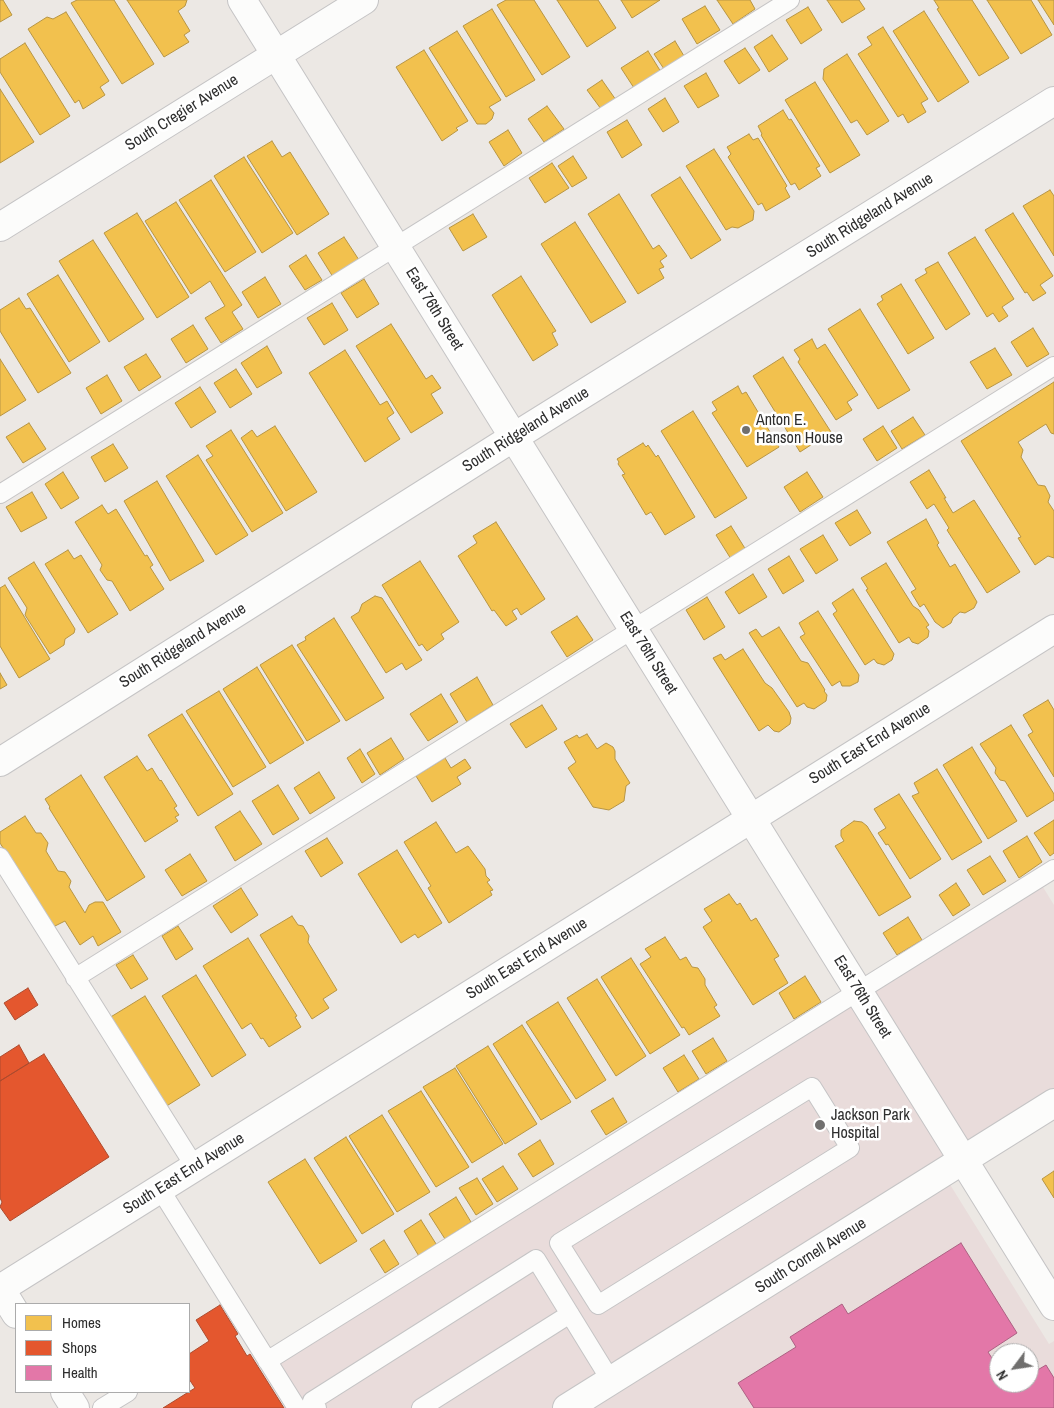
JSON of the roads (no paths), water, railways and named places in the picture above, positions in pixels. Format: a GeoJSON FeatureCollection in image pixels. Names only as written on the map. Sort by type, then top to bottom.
{"type":"FeatureCollection","features":[{"type":"Feature","properties":{"kind":"street","name":"East 76th Street"},"geometry":{"type":"LineString","coordinates":[[242,0],[1054,1306]]}},
{"type":"Feature","properties":{"kind":"street","name":"South Cregier Avenue"},"geometry":{"type":"LineString","coordinates":[[0,227],[364,0]]}},
{"type":"Feature","properties":{"kind":"street","name":"South Ridgeland Avenue"},"geometry":{"type":"LineString","coordinates":[[0,762],[514,437],[1054,101]]}},
{"type":"Feature","properties":{"kind":"street","name":"South East End Avenue"},"geometry":{"type":"LineString","coordinates":[[0,1288],[1054,629]]}},
{"type":"Feature","properties":{"kind":"street","name":"South Cornell Avenue"},"geometry":{"type":"LineString","coordinates":[[567,1408],[1054,1103]]}},
{"type":"Feature","properties":{"kind":"street"},"geometry":{"type":"LineString","coordinates":[[0,1288],[15,1312]]}},
{"type":"Feature","properties":{"kind":"street"},"geometry":{"type":"LineString","coordinates":[[66,1393],[75,1408]]}},
{"type":"Feature","properties":{"kind":"lane"},"geometry":{"type":"LineString","coordinates":[[0,494],[790,0]]}},
{"type":"Feature","properties":{"kind":"lane"},"geometry":{"type":"LineString","coordinates":[[75,978],[1054,366]]}},
{"type":"Feature","properties":{"kind":"lane"},"geometry":{"type":"LineString","coordinates":[[0,857],[195,1167]]}},
{"type":"Feature","properties":{"kind":"lane"},"geometry":{"type":"LineString","coordinates":[[267,1361],[1054,869]]}},
{"type":"Feature","properties":{"kind":"lane"},"geometry":{"type":"LineString","coordinates":[[812,1087],[850,1148],[598,1305],[581,1278],[559,1243],[812,1087]]}},
{"type":"Feature","properties":{"kind":"lane"},"geometry":{"type":"LineString","coordinates":[[160,1189],[297,1408]]}},
{"type":"Feature","properties":{"kind":"lane"},"geometry":{"type":"LineString","coordinates":[[317,1408],[312,1401],[536,1259],[611,1381]]}},
{"type":"Feature","properties":{"kind":"lane"},"geometry":{"type":"LineString","coordinates":[[557,1292],[581,1278]]}},
{"type":"Feature","properties":{"kind":"lane"},"geometry":{"type":"LineString","coordinates":[[421,1408],[570,1314]]}},
{"type":"Feature","properties":{"kind":"lane"},"geometry":{"type":"LineString","coordinates":[[102,1408],[126,1393]]}},
{"type":"Feature","properties":{"kind":"place","name":"Anton E. Hanson House"},"geometry":{"type":"Point","coordinates":[746,430]}},
{"type":"Feature","properties":{"kind":"place","name":"Jackson Park Hospital"},"geometry":{"type":"Point","coordinates":[820,1125]}}]}
